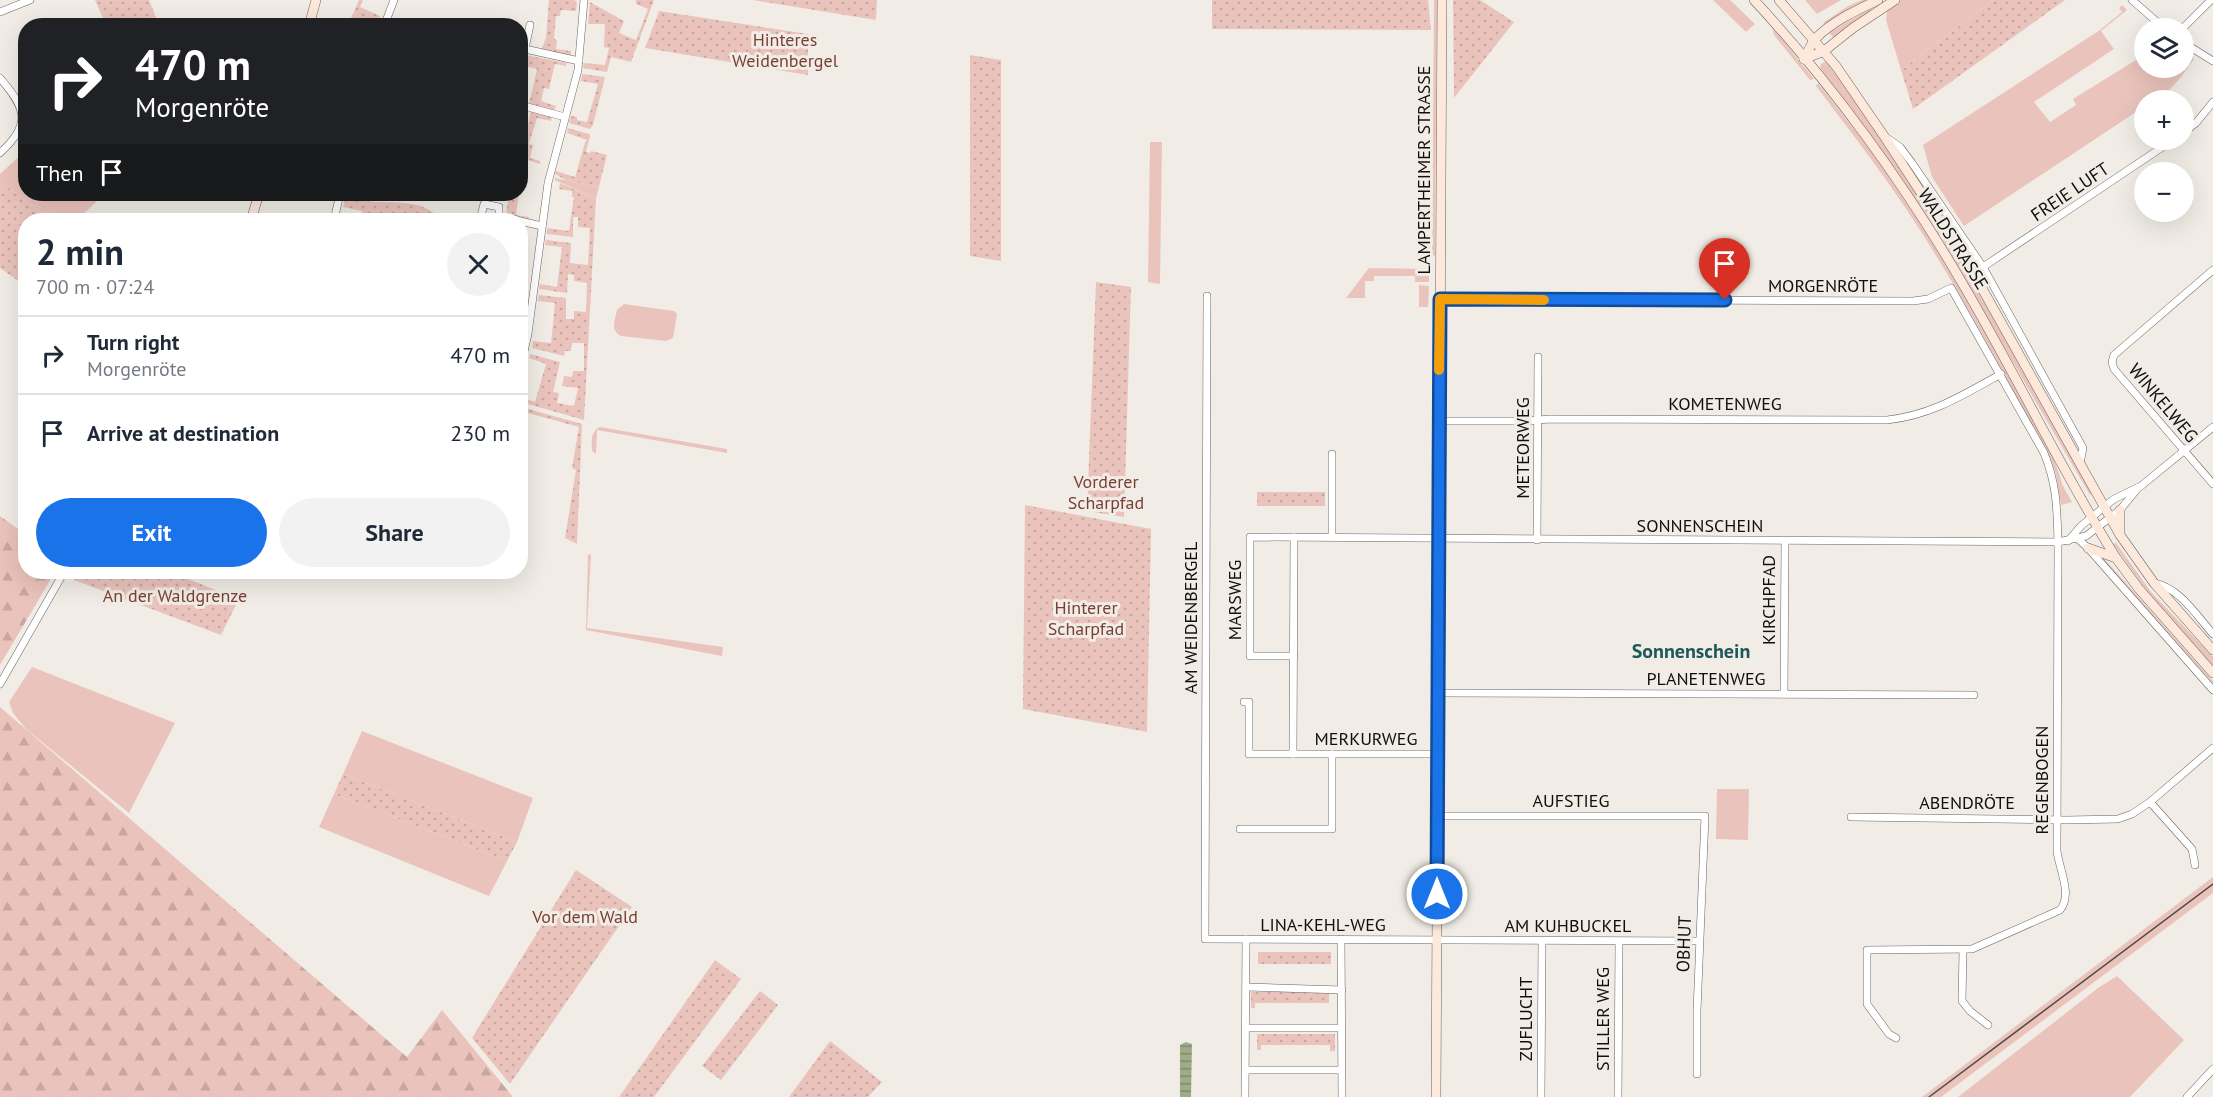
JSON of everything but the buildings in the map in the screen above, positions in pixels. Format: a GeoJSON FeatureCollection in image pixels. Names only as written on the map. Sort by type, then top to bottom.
{"type":"FeatureCollection","features":[{"type":"Feature","properties":{"kind":"main road"},"geometry":{"type":"LineString","coordinates":[[311,18],[316,0]]}},
{"type":"Feature","properties":{"kind":"main road","name":"LAMPERTHEIMER STRASSE"},"geometry":{"type":"LineString","coordinates":[[1436,1097],[1442,0]]}},
{"type":"Feature","properties":{"kind":"main road","name":"WALDSTRASSE"},"geometry":{"type":"LineString","coordinates":[[1754,0],[1804,58],[1875,150],[1935,237],[2116,558],[2139,589],[2213,673]]}},
{"type":"Feature","properties":{"kind":"main road","name":"WALDSTRASSE"},"geometry":{"type":"LineString","coordinates":[[1779,0],[1824,51],[1884,136],[1974,274],[2120,535],[2154,583],[2213,650]]}},
{"type":"Feature","properties":{"kind":"main road"},"geometry":{"type":"LineString","coordinates":[[1804,58],[1815,39],[1847,15],[1878,0]]}},
{"type":"Feature","properties":{"kind":"main road"},"geometry":{"type":"LineString","coordinates":[[1804,58],[1824,51],[1895,0]]}},
{"type":"Feature","properties":{"kind":"main road"},"geometry":{"type":"LineString","coordinates":[[2120,510],[2120,535]]}},
{"type":"Feature","properties":{"kind":"main road"},"geometry":{"type":"LineString","coordinates":[[2088,548],[2116,558]]}},
{"type":"Feature","properties":{"kind":"street"},"geometry":{"type":"LineString","coordinates":[[0,12],[30,0]]}},
{"type":"Feature","properties":{"kind":"street"},"geometry":{"type":"LineString","coordinates":[[387,18],[394,0]]}},
{"type":"Feature","properties":{"kind":"street"},"geometry":{"type":"LineString","coordinates":[[528,315],[548,183],[579,62],[584,0]]}},
{"type":"Feature","properties":{"kind":"street"},"geometry":{"type":"LineString","coordinates":[[2132,0],[2153,18]]}},
{"type":"Feature","properties":{"kind":"street"},"geometry":{"type":"LineString","coordinates":[[2193,18],[2211,0]]}},
{"type":"Feature","properties":{"kind":"street"},"geometry":{"type":"LineString","coordinates":[[528,35],[530,25]]}},
{"type":"Feature","properties":{"kind":"street"},"geometry":{"type":"LineString","coordinates":[[2194,49],[2213,61]]}},
{"type":"Feature","properties":{"kind":"street"},"geometry":{"type":"LineString","coordinates":[[528,51],[579,62]]}},
{"type":"Feature","properties":{"kind":"street"},"geometry":{"type":"LineString","coordinates":[[0,78],[18,102]]}},
{"type":"Feature","properties":{"kind":"street"},"geometry":{"type":"LineString","coordinates":[[2194,124],[2213,102]]}},
{"type":"Feature","properties":{"kind":"street"},"geometry":{"type":"LineString","coordinates":[[528,106],[565,117]]}},
{"type":"Feature","properties":{"kind":"street"},"geometry":{"type":"LineString","coordinates":[[0,153],[18,134]]}},
{"type":"Feature","properties":{"kind":"street","name":"WALDSTRASSE"},"geometry":{"type":"LineString","coordinates":[[1884,136],[1900,147],[1983,267],[2083,448],[2080,464]]}},
{"type":"Feature","properties":{"kind":"street","name":"FREIE LUFT"},"geometry":{"type":"LineString","coordinates":[[1983,267],[2158,150]]}},
{"type":"Feature","properties":{"kind":"street"},"geometry":{"type":"LineString","coordinates":[[482,213],[484,204],[499,207],[500,213]]}},
{"type":"Feature","properties":{"kind":"street"},"geometry":{"type":"LineString","coordinates":[[528,223],[542,226]]}},
{"type":"Feature","properties":{"kind":"street","name":"WINKELWEG"},"geometry":{"type":"LineString","coordinates":[[2213,270],[2114,356],[2112,362],[2114,369],[2213,484]]}},
{"type":"Feature","properties":{"kind":"street","name":"MORGENRÖTE"},"geometry":{"type":"LineString","coordinates":[[1440,299],[1913,301],[1928,299],[1951,288]]}},
{"type":"Feature","properties":{"kind":"street","name":"WALDSTRASSE"},"geometry":{"type":"LineString","coordinates":[[1951,288],[2044,453],[2053,476],[2058,542]]}},
{"type":"Feature","properties":{"kind":"street","name":"AM WEIDENBERGEL"},"geometry":{"type":"LineString","coordinates":[[1204,939],[1207,297]]}},
{"type":"Feature","properties":{"kind":"street","name":"METEORWEG"},"geometry":{"type":"LineString","coordinates":[[1537,540],[1538,357]]}},
{"type":"Feature","properties":{"kind":"street","name":"KOMETENWEG"},"geometry":{"type":"LineString","coordinates":[[1439,421],[1887,420],[1905,418],[1935,409],[2001,374]]}},
{"type":"Feature","properties":{"kind":"street"},"geometry":{"type":"LineString","coordinates":[[2068,541],[2114,499],[2138,488],[2213,427]]}},
{"type":"Feature","properties":{"kind":"street"},"geometry":{"type":"LineString","coordinates":[[1332,454],[1332,537]]}},
{"type":"Feature","properties":{"kind":"street"},"geometry":{"type":"LineString","coordinates":[[2098,527],[2120,510],[2138,488]]}},
{"type":"Feature","properties":{"kind":"street","name":"SONNENSCHEIN"},"geometry":{"type":"LineString","coordinates":[[1250,537],[2058,542],[2078,539],[2098,527]]}},
{"type":"Feature","properties":{"kind":"street","name":"MARSWEG"},"geometry":{"type":"LineString","coordinates":[[1250,537],[1250,656],[1294,656]]}},
{"type":"Feature","properties":{"kind":"street"},"geometry":{"type":"LineString","coordinates":[[1294,537],[1294,656]]}},
{"type":"Feature","properties":{"kind":"street"},"geometry":{"type":"LineString","coordinates":[[2078,539],[2213,690]]}},
{"type":"Feature","properties":{"kind":"street","name":"KIRCHPFAD"},"geometry":{"type":"LineString","coordinates":[[1784,694],[1785,542]]}},
{"type":"Feature","properties":{"kind":"street","name":"REGENBOGEN"},"geometry":{"type":"LineString","coordinates":[[1896,1038],[1889,1034],[1867,1004],[1867,950],[1964,950],[1978,947],[2060,909],[2065,903],[2066,893],[2057,851],[2056,819],[2058,542]]}},
{"type":"Feature","properties":{"kind":"street"},"geometry":{"type":"LineString","coordinates":[[0,684],[60,579]]}},
{"type":"Feature","properties":{"kind":"street","name":"WALDSTRASSE"},"geometry":{"type":"LineString","coordinates":[[2154,583],[2167,585],[2213,634]]}},
{"type":"Feature","properties":{"kind":"street","name":"MERKURWEG"},"geometry":{"type":"LineString","coordinates":[[1293,754],[1294,656]]}},
{"type":"Feature","properties":{"kind":"street","name":"PLANETENWEG"},"geometry":{"type":"LineString","coordinates":[[1438,693],[1974,695]]}},
{"type":"Feature","properties":{"kind":"street","name":"MERKURWEG"},"geometry":{"type":"LineString","coordinates":[[1244,702],[1249,702],[1249,754],[1438,754]]}},
{"type":"Feature","properties":{"kind":"street","name":"ABENDRÖTE"},"geometry":{"type":"LineString","coordinates":[[1851,817],[2118,819],[2132,814],[2150,802],[2213,748]]}},
{"type":"Feature","properties":{"kind":"street"},"geometry":{"type":"LineString","coordinates":[[1240,829],[1332,829],[1332,754]]}},
{"type":"Feature","properties":{"kind":"street"},"geometry":{"type":"LineString","coordinates":[[2150,802],[2192,849],[2195,865]]}},
{"type":"Feature","properties":{"kind":"street","name":"AUFSTIEG"},"geometry":{"type":"LineString","coordinates":[[1437,816],[1705,816]]}},
{"type":"Feature","properties":{"kind":"street","name":"OBHUT"},"geometry":{"type":"LineString","coordinates":[[1696,1074],[1705,816]]}},
{"type":"Feature","properties":{"kind":"street","name":"LINA-KEHL-WEG"},"geometry":{"type":"LineString","coordinates":[[1204,939],[1436,941]]}},
{"type":"Feature","properties":{"kind":"street","name":"LINA-KEHL-WEG"},"geometry":{"type":"LineString","coordinates":[[1245,1097],[1246,939]]}},
{"type":"Feature","properties":{"kind":"street"},"geometry":{"type":"LineString","coordinates":[[1341,939],[1342,1097]]}},
{"type":"Feature","properties":{"kind":"street","name":"AM KUHBUCKEL"},"geometry":{"type":"LineString","coordinates":[[1436,941],[1699,941]]}},
{"type":"Feature","properties":{"kind":"street","name":"ZUFLUCHT"},"geometry":{"type":"LineString","coordinates":[[1541,1097],[1542,941]]}},
{"type":"Feature","properties":{"kind":"street","name":"STILLER WEG"},"geometry":{"type":"LineString","coordinates":[[1618,1097],[1619,941]]}},
{"type":"Feature","properties":{"kind":"street"},"geometry":{"type":"LineString","coordinates":[[1964,950],[1962,1001],[1970,1011],[1988,1025]]}},
{"type":"Feature","properties":{"kind":"street"},"geometry":{"type":"LineString","coordinates":[[1246,987],[1341,990]]}},
{"type":"Feature","properties":{"kind":"street"},"geometry":{"type":"LineString","coordinates":[[1246,1028],[1341,1028]]}},
{"type":"Feature","properties":{"kind":"street"},"geometry":{"type":"LineString","coordinates":[[2187,1097],[2213,1069]]}},
{"type":"Feature","properties":{"kind":"street"},"geometry":{"type":"LineString","coordinates":[[1245,1070],[1341,1070]]}},
{"type":"Feature","properties":{"kind":"green space"},"geometry":{"type":"Polygon","coordinates":[[[95,0],[149,0],[156,18],[103,18],[95,0]]]}},
{"type":"Feature","properties":{"kind":"green space"},"geometry":{"type":"Polygon","coordinates":[[[359,0],[363,0],[360,7],[380,16],[379,18],[351,18],[359,0]]]}},
{"type":"Feature","properties":{"kind":"green space"},"geometry":{"type":"Polygon","coordinates":[[[549,0],[577,2],[576,11],[561,10],[560,16],[556,16],[554,39],[557,40],[556,49],[571,51],[571,56],[541,50],[546,38],[549,0]]]}},
{"type":"Feature","properties":{"kind":"green space"},"geometry":{"type":"Polygon","coordinates":[[[636,0],[654,0],[631,62],[611,57],[607,72],[583,68],[584,63],[605,65],[609,48],[604,47],[605,24],[588,24],[590,2],[624,21],[619,33],[636,40],[648,9],[636,4],[636,0]]]}},
{"type":"Feature","properties":{"kind":"green space"},"geometry":{"type":"Polygon","coordinates":[[[753,0],[877,0],[876,20],[753,0]]]}},
{"type":"Feature","properties":{"kind":"green space"},"geometry":{"type":"Polygon","coordinates":[[[1212,0],[1428,0],[1431,30],[1212,29],[1212,0]]]}},
{"type":"Feature","properties":{"kind":"green space"},"geometry":{"type":"Polygon","coordinates":[[[1434,0],[1437,0],[1435,256],[1432,255],[1434,0]]]}},
{"type":"Feature","properties":{"kind":"green space"},"geometry":{"type":"Polygon","coordinates":[[[1453,0],[1480,0],[1514,22],[1454,98],[1453,0]]]}},
{"type":"Feature","properties":{"kind":"green space"},"geometry":{"type":"Polygon","coordinates":[[[1713,0],[1730,0],[1755,24],[1746,32],[1713,0]]]}},
{"type":"Feature","properties":{"kind":"green space"},"geometry":{"type":"Polygon","coordinates":[[[1805,0],[1841,0],[1817,14],[1805,0]]]}},
{"type":"Feature","properties":{"kind":"green space"},"geometry":{"type":"Polygon","coordinates":[[[1867,0],[1823,25],[1848,6],[1867,0]]]}},
{"type":"Feature","properties":{"kind":"green space"},"geometry":{"type":"Polygon","coordinates":[[[1901,0],[1994,0],[1901,70],[1886,20],[1887,11],[1901,0]]]}},
{"type":"Feature","properties":{"kind":"green space"},"geometry":{"type":"Polygon","coordinates":[[[1994,0],[2065,0],[1913,109],[1901,70],[1994,0]]]}},
{"type":"Feature","properties":{"kind":"green space"},"geometry":{"type":"Polygon","coordinates":[[[2122,5],[2127,10],[2101,31],[2114,49],[2034,102],[2050,122],[2076,105],[2073,99],[2134,61],[2134,78],[2180,78],[2168,90],[2134,90],[2134,113],[1964,226],[1932,177],[1923,145],[2100,30],[2122,12],[2119,8],[2122,5]]]}},
{"type":"Feature","properties":{"kind":"green space"},"geometry":{"type":"Polygon","coordinates":[[[1870,8],[1872,11],[1835,39],[1829,33],[1870,8]]]}},
{"type":"Feature","properties":{"kind":"green space","name":"Hinteres Weidenbergel"},"geometry":{"type":"Polygon","coordinates":[[[659,11],[808,34],[808,75],[645,48],[659,11]]]}},
{"type":"Feature","properties":{"kind":"green space"},"geometry":{"type":"Polygon","coordinates":[[[1772,27],[1814,79],[1810,80],[1774,35],[1772,27]]]}},
{"type":"Feature","properties":{"kind":"green space"},"geometry":{"type":"Polygon","coordinates":[[[528,55],[566,63],[566,66],[555,64],[549,89],[544,88],[541,101],[556,106],[554,111],[529,104],[537,69],[528,67],[528,55]]]}},
{"type":"Feature","properties":{"kind":"green space"},"geometry":{"type":"Polygon","coordinates":[[[970,55],[1001,60],[1001,261],[970,256],[970,55]]]}},
{"type":"Feature","properties":{"kind":"green space"},"geometry":{"type":"Polygon","coordinates":[[[1826,61],[1864,112],[1934,218],[1999,327],[2092,494],[2090,495],[1939,235],[1894,168],[1820,68],[1821,64],[1826,61]]]}},
{"type":"Feature","properties":{"kind":"green space"},"geometry":{"type":"Polygon","coordinates":[[[582,74],[605,77],[590,129],[569,123],[571,116],[587,122],[598,84],[581,81],[582,74]]]}},
{"type":"Feature","properties":{"kind":"green space"},"geometry":{"type":"Polygon","coordinates":[[[1818,83],[1872,152],[1928,235],[1975,314],[2053,456],[2063,486],[2072,502],[2061,505],[2056,474],[2050,457],[1942,265],[1886,180],[1816,86],[1818,83]]]}},
{"type":"Feature","properties":{"kind":"green space"},"geometry":{"type":"Polygon","coordinates":[[[531,110],[552,116],[551,121],[537,118],[529,144],[533,145],[530,158],[540,161],[540,164],[528,160],[528,124],[531,110]]]}},
{"type":"Feature","properties":{"kind":"green space"},"geometry":{"type":"Polygon","coordinates":[[[568,128],[589,134],[586,152],[607,155],[599,187],[566,180],[555,174],[556,171],[575,177],[587,140],[567,133],[568,128]]]}},
{"type":"Feature","properties":{"kind":"green space"},"geometry":{"type":"Polygon","coordinates":[[[1150,142],[1162,142],[1160,284],[1148,282],[1150,142]]]}},
{"type":"Feature","properties":{"kind":"green space"},"geometry":{"type":"Polygon","coordinates":[[[18,157],[18,195],[0,182],[0,174],[18,157]]]}},
{"type":"Feature","properties":{"kind":"green space"},"geometry":{"type":"Polygon","coordinates":[[[555,178],[599,187],[596,199],[555,180],[555,178]]]}},
{"type":"Feature","properties":{"kind":"green space"},"geometry":{"type":"Polygon","coordinates":[[[0,182],[18,195],[18,201],[26,201],[42,213],[18,213],[18,279],[0,268],[0,182]]]}},
{"type":"Feature","properties":{"kind":"green space"},"geometry":{"type":"Polygon","coordinates":[[[560,183],[596,199],[584,420],[528,404],[528,400],[535,402],[546,364],[529,358],[530,354],[560,362],[553,392],[559,393],[557,403],[574,406],[578,388],[562,386],[564,376],[572,377],[573,371],[584,371],[584,343],[572,343],[571,351],[565,351],[564,356],[532,348],[533,341],[551,343],[555,303],[538,301],[539,295],[566,298],[566,319],[574,319],[574,311],[586,312],[587,283],[574,281],[574,275],[568,274],[567,293],[539,289],[540,284],[557,287],[562,247],[545,245],[546,240],[571,243],[570,263],[588,265],[590,228],[578,227],[578,217],[573,217],[573,237],[547,234],[547,228],[569,231],[574,197],[572,197],[572,191],[559,189],[560,183]]]}},
{"type":"Feature","properties":{"kind":"green space"},"geometry":{"type":"Polygon","coordinates":[[[26,201],[96,202],[84,213],[42,213],[26,201]]]}},
{"type":"Feature","properties":{"kind":"green space"},"geometry":{"type":"Polygon","coordinates":[[[345,201],[402,203],[420,206],[433,213],[362,213],[362,211],[343,207],[345,201]]]}},
{"type":"Feature","properties":{"kind":"green space"},"geometry":{"type":"Polygon","coordinates":[[[508,201],[518,201],[516,213],[506,213],[508,201]]]}},
{"type":"Feature","properties":{"kind":"green space"},"geometry":{"type":"Polygon","coordinates":[[[1369,268],[1429,269],[1429,282],[1415,282],[1415,276],[1374,276],[1374,281],[1365,281],[1365,298],[1346,298],[1369,268]]]}},
{"type":"Feature","properties":{"kind":"green space","name":"Vorderer Scharpfad"},"geometry":{"type":"Polygon","coordinates":[[[1096,282],[1131,287],[1124,517],[1087,511],[1096,282]]]}},
{"type":"Feature","properties":{"kind":"green space"},"geometry":{"type":"Polygon","coordinates":[[[1419,285],[1429,286],[1428,307],[1419,307],[1419,285]]]}},
{"type":"Feature","properties":{"kind":"green space"},"geometry":{"type":"Polygon","coordinates":[[[624,304],[674,311],[677,314],[673,338],[666,341],[618,334],[614,328],[615,318],[617,310],[624,304]]]}},
{"type":"Feature","properties":{"kind":"green space"},"geometry":{"type":"Polygon","coordinates":[[[528,409],[582,424],[577,544],[565,538],[576,470],[572,468],[579,427],[528,413],[528,409]]]}},
{"type":"Feature","properties":{"kind":"green space"},"geometry":{"type":"Polygon","coordinates":[[[600,427],[727,449],[727,453],[597,430],[596,454],[592,451],[592,437],[595,431],[600,427]]]}},
{"type":"Feature","properties":{"kind":"green space"},"geometry":{"type":"Polygon","coordinates":[[[1257,492],[1325,492],[1325,506],[1257,506],[1257,492]]]}},
{"type":"Feature","properties":{"kind":"green space","name":"Hinterer Scharpfad"},"geometry":{"type":"Polygon","coordinates":[[[1025,505],[1151,529],[1147,732],[1023,709],[1025,505]]]}},
{"type":"Feature","properties":{"kind":"green space"},"geometry":{"type":"Polygon","coordinates":[[[0,516],[18,529],[18,579],[51,579],[0,665],[0,516]]]}},
{"type":"Feature","properties":{"kind":"green space"},"geometry":{"type":"Polygon","coordinates":[[[2116,543],[2151,592],[2213,657],[2213,666],[2149,594],[2113,544],[2116,543]]]}},
{"type":"Feature","properties":{"kind":"green space"},"geometry":{"type":"Polygon","coordinates":[[[588,554],[591,555],[587,628],[723,647],[722,656],[586,630],[588,554]]]}},
{"type":"Feature","properties":{"kind":"green space"},"geometry":{"type":"Polygon","coordinates":[[[2102,556],[2213,681],[2213,684],[2100,557],[2102,556]]]}},
{"type":"Feature","properties":{"kind":"green space","name":"An der Waldgrenze"},"geometry":{"type":"Polygon","coordinates":[[[188,579],[239,599],[221,635],[74,580],[188,579]]]}},
{"type":"Feature","properties":{"kind":"green space"},"geometry":{"type":"Polygon","coordinates":[[[32,667],[175,723],[129,813],[26,729],[13,713],[9,702],[32,667]]]}},
{"type":"Feature","properties":{"kind":"green space"},"geometry":{"type":"Polygon","coordinates":[[[0,707],[407,1057],[442,1010],[513,1097],[0,1097],[0,707]]]}},
{"type":"Feature","properties":{"kind":"green space"},"geometry":{"type":"Polygon","coordinates":[[[362,731],[533,798],[517,842],[343,774],[362,731]]]}},
{"type":"Feature","properties":{"kind":"green space"},"geometry":{"type":"Polygon","coordinates":[[[343,774],[517,842],[507,861],[334,794],[343,774]]]}},
{"type":"Feature","properties":{"kind":"green space"},"geometry":{"type":"Polygon","coordinates":[[[1717,789],[1749,789],[1748,840],[1716,839],[1717,789]]]}},
{"type":"Feature","properties":{"kind":"green space"},"geometry":{"type":"Polygon","coordinates":[[[334,794],[507,861],[489,896],[319,827],[334,794]]]}},
{"type":"Feature","properties":{"kind":"green space","name":"Vor dem Wald"},"geometry":{"type":"Polygon","coordinates":[[[576,870],[632,907],[510,1084],[472,1038],[576,870]]]}},
{"type":"Feature","properties":{"kind":"green space"},"geometry":{"type":"Polygon","coordinates":[[[2213,877],[2213,893],[1941,1097],[1922,1097],[2213,877]]]}},
{"type":"Feature","properties":{"kind":"green space"},"geometry":{"type":"Polygon","coordinates":[[[1258,952],[1331,952],[1331,964],[1258,964],[1258,952]]]}},
{"type":"Feature","properties":{"kind":"green space"},"geometry":{"type":"Polygon","coordinates":[[[715,960],[741,979],[654,1097],[619,1097],[715,960]]]}},
{"type":"Feature","properties":{"kind":"green space"},"geometry":{"type":"Polygon","coordinates":[[[2117,976],[2184,1040],[2130,1097],[1958,1097],[2098,988],[2117,976]]]}},
{"type":"Feature","properties":{"kind":"green space"},"geometry":{"type":"Polygon","coordinates":[[[760,991],[778,1005],[721,1080],[702,1066],[760,991]]]}},
{"type":"Feature","properties":{"kind":"green space"},"geometry":{"type":"Polygon","coordinates":[[[1251,992],[1329,992],[1329,1003],[1255,1003],[1255,1008],[1251,1008],[1251,992]]]}},
{"type":"Feature","properties":{"kind":"green space"},"geometry":{"type":"Polygon","coordinates":[[[1257,1034],[1335,1034],[1335,1051],[1330,1051],[1330,1045],[1261,1045],[1261,1050],[1257,1050],[1257,1034]]]}},
{"type":"Feature","properties":{"kind":"green space"},"geometry":{"type":"Polygon","coordinates":[[[830,1041],[882,1082],[868,1097],[789,1097],[830,1041]]]}},
{"type":"Feature","properties":{"kind":"shaded area"},"geometry":{"type":"Polygon","coordinates":[[[1186,1042],[1192,1044],[1191,1097],[1180,1097],[1180,1045],[1186,1042]]]}},
{"type":"Feature","properties":{"kind":"tram line"},"geometry":{"type":"LineString","coordinates":[[1929,1097],[2213,884]]}},
{"type":"Feature","properties":{"kind":"slow traffic"},"geometry":{"type":"LineString","coordinates":[[1439,370],[1440,299],[1544,300]]}},
{"type":"Feature","properties":{"kind":"district","name":"Sonnenschein"},"geometry":{"type":"Point","coordinates":[1691,651]}},
{"type":"Feature","properties":{"kind":"route"},"geometry":{"type":"LineString","coordinates":[[1437,894],[1440,299],[1725,300]]}}]}
